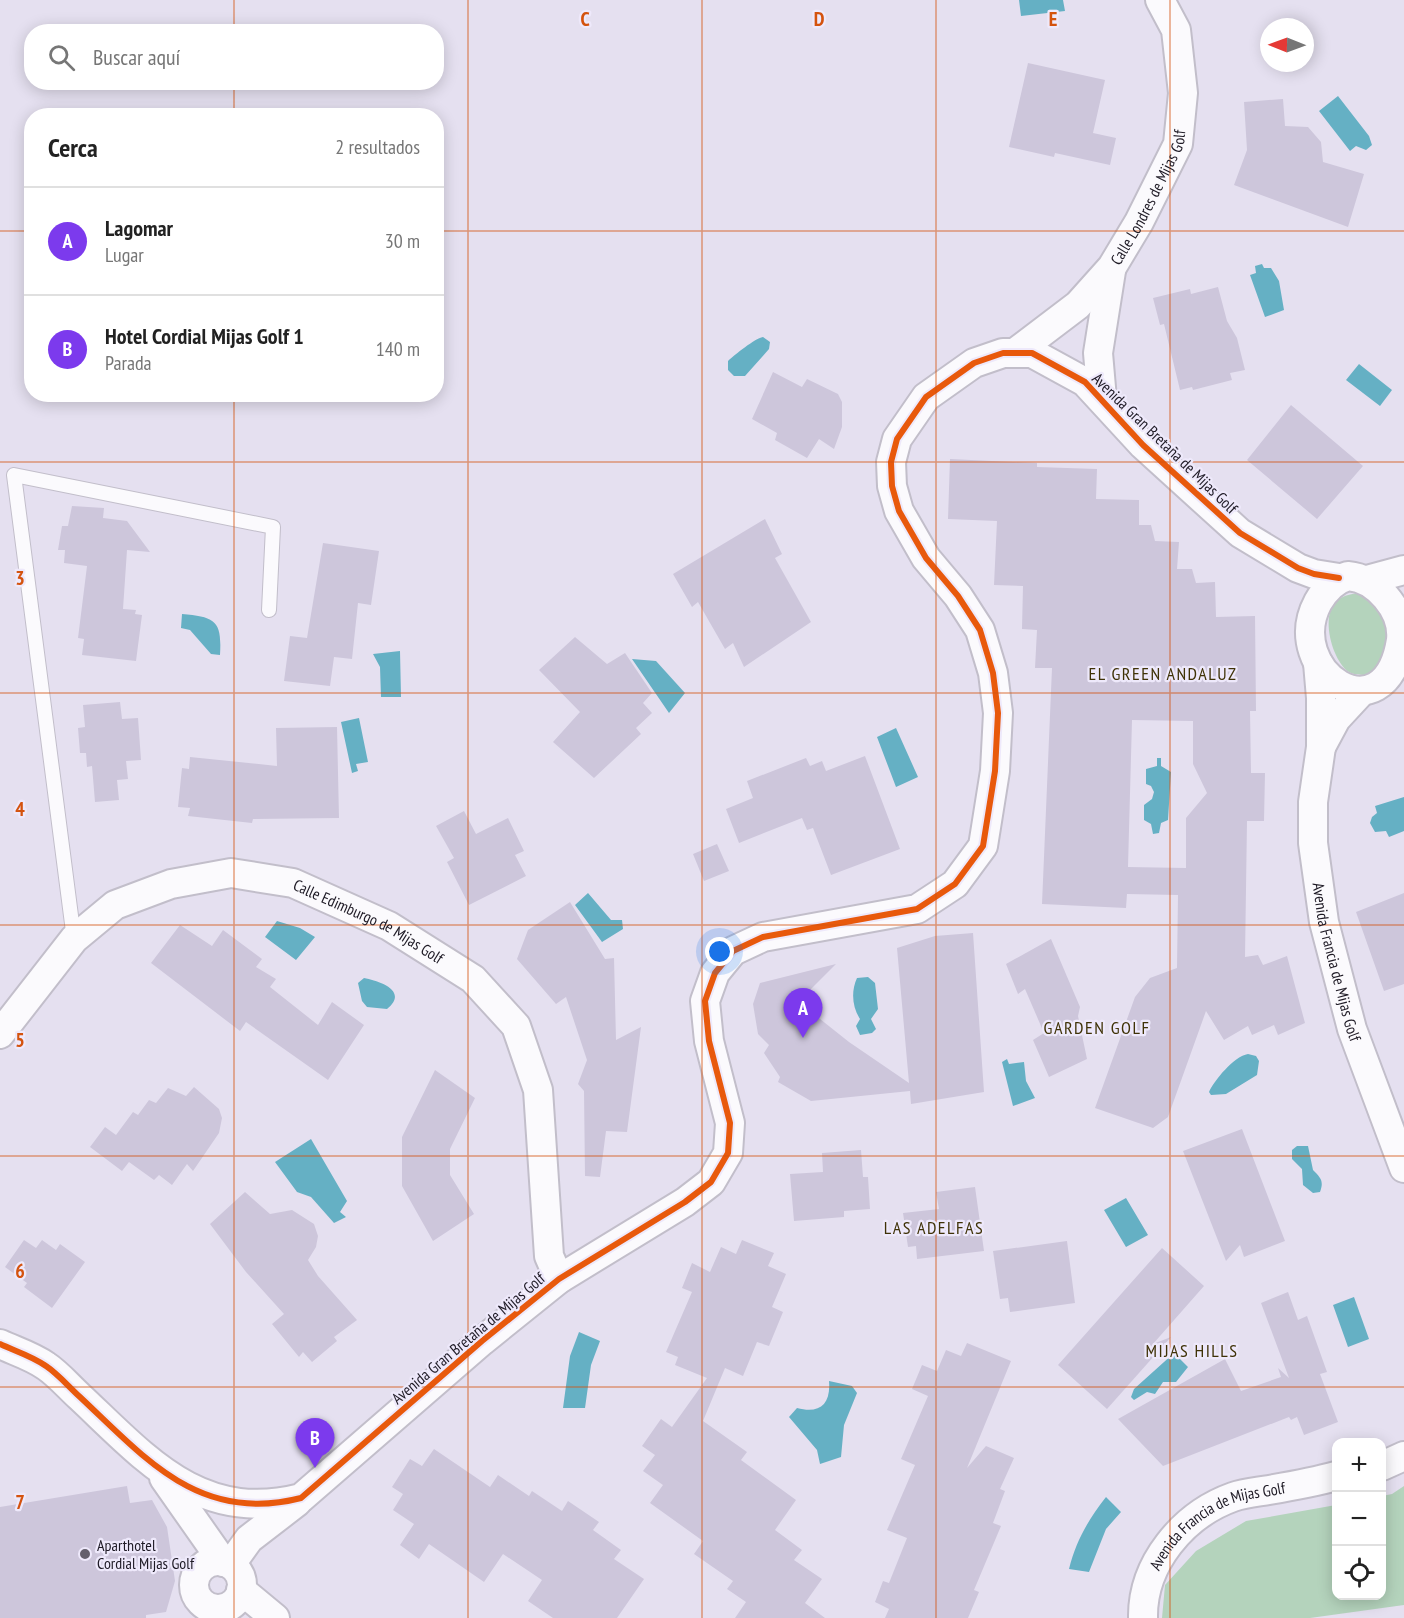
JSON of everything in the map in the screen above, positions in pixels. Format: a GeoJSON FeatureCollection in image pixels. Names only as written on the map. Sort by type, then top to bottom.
{"type":"FeatureCollection","features":[{"type":"Feature","properties":{"kind":"street","name":"Calle Londres de Mijas Golf"},"geometry":{"type":"LineString","coordinates":[[1016,352],[1078,305],[1112,267],[1139,222],[1178,144],[1183,93],[1176,30],[1160,0]]}},
{"type":"Feature","properties":{"kind":"street"},"geometry":{"type":"LineString","coordinates":[[1102,399],[1098,353],[1106,291],[1112,267]]}},
{"type":"Feature","properties":{"kind":"street","name":"Avenida Gran Bretaña de Mijas Golf"},"geometry":{"type":"LineString","coordinates":[[0,1344],[46,1366],[158,1469],[192,1490],[238,1504],[264,1506],[301,1498],[473,1349],[559,1279],[685,1202],[711,1182],[728,1153],[730,1122],[709,1041],[705,1001],[715,973],[734,951],[763,937],[917,909],[955,884],[983,846],[996,771],[998,713],[993,674],[980,630],[958,596],[926,558],[899,511],[892,486],[891,462],[897,439],[926,398],[974,363],[1003,353],[1032,353],[1085,382],[1143,445],[1240,533],[1298,568],[1314,574],[1339,578]]}},
{"type":"Feature","properties":{"kind":"street"},"geometry":{"type":"LineString","coordinates":[[1367,580],[1404,570]]}},
{"type":"Feature","properties":{"kind":"street"},"geometry":{"type":"LineString","coordinates":[[1348,576],[1367,580],[1381,591],[1392,606],[1402,631],[1393,666],[1382,687],[1337,686],[1318,663],[1311,630],[1312,614],[1328,588],[1339,578],[1348,576]]}},
{"type":"Feature","properties":{"kind":"street","name":"Avenida Francia de Mijas Golf"},"geometry":{"type":"LineString","coordinates":[[1318,663],[1321,747],[1313,802],[1313,843],[1324,922],[1352,1029],[1404,1168]]}},
{"type":"Feature","properties":{"kind":"street","name":"Avenida Francia de Mijas Golf"},"geometry":{"type":"LineString","coordinates":[[1321,747],[1336,719],[1382,687]]}},
{"type":"Feature","properties":{"kind":"street","name":"Calle Edimburgo de Mijas Golf"},"geometry":{"type":"LineString","coordinates":[[0,1034],[74,939],[115,905],[171,884],[231,873],[293,883],[388,926],[472,979],[516,1026],[538,1090],[549,1256],[559,1279]]}},
{"type":"Feature","properties":{"kind":"street"},"geometry":{"type":"LineString","coordinates":[[1386,1464],[1404,1456]]}},
{"type":"Feature","properties":{"kind":"street"},"geometry":{"type":"LineString","coordinates":[[158,1469],[227,1563],[240,1575],[227,1609]]}},
{"type":"Feature","properties":{"kind":"street","name":"Avenida Francia de Mijas Golf"},"geometry":{"type":"LineString","coordinates":[[1143,1618],[1143,1607],[1157,1558],[1177,1534],[1204,1512],[1233,1496],[1332,1477]]}},
{"type":"Feature","properties":{"kind":"street"},"geometry":{"type":"LineString","coordinates":[[275,1618],[205,1606],[199,1601],[194,1587],[195,1579],[202,1566],[209,1563],[227,1563],[249,1539],[301,1498]]}},
{"type":"Feature","properties":{"kind":"lane"},"geometry":{"type":"LineString","coordinates":[[74,939],[14,475],[273,527],[269,610]]}},
{"type":"Feature","properties":{"kind":"green space"},"geometry":{"type":"Polygon","coordinates":[[[1360,593],[1370,596],[1381,617],[1387,637],[1384,656],[1378,666],[1368,675],[1351,673],[1343,666],[1337,658],[1330,637],[1329,615],[1332,606],[1345,596],[1360,593]]]}},
{"type":"Feature","properties":{"kind":"green space"},"geometry":{"type":"Polygon","coordinates":[[[1404,1486],[1404,1605],[1310,1618],[1162,1618],[1165,1585],[1196,1551],[1246,1521],[1332,1506],[1332,1600],[1386,1600],[1386,1495],[1404,1486]]]}},
{"type":"Feature","properties":{"kind":"water"},"geometry":{"type":"Polygon","coordinates":[[[1019,0],[1063,0],[1065,11],[1021,16],[1019,0]]]}},
{"type":"Feature","properties":{"kind":"water"},"geometry":{"type":"Polygon","coordinates":[[[1338,96],[1369,136],[1372,145],[1366,150],[1356,146],[1350,151],[1319,111],[1338,96]]]}},
{"type":"Feature","properties":{"kind":"water"},"geometry":{"type":"Polygon","coordinates":[[[1262,264],[1264,268],[1271,268],[1279,281],[1284,310],[1265,317],[1250,275],[1256,273],[1255,266],[1262,264]]]}},
{"type":"Feature","properties":{"kind":"water"},"geometry":{"type":"Polygon","coordinates":[[[763,337],[770,342],[769,349],[745,376],[734,376],[728,370],[728,361],[763,337]]]}},
{"type":"Feature","properties":{"kind":"water"},"geometry":{"type":"Polygon","coordinates":[[[1359,364],[1392,390],[1380,406],[1346,380],[1359,364]]]}},
{"type":"Feature","properties":{"kind":"water"},"geometry":{"type":"Polygon","coordinates":[[[182,614],[203,617],[214,623],[220,635],[220,655],[211,654],[190,630],[181,628],[182,614]]]}},
{"type":"Feature","properties":{"kind":"water"},"geometry":{"type":"Polygon","coordinates":[[[400,651],[401,697],[381,697],[380,667],[373,654],[400,651]]]}},
{"type":"Feature","properties":{"kind":"water"},"geometry":{"type":"Polygon","coordinates":[[[632,659],[656,661],[685,693],[669,713],[632,659]]]}},
{"type":"Feature","properties":{"kind":"water"},"geometry":{"type":"Polygon","coordinates":[[[359,718],[368,762],[356,764],[358,771],[352,773],[341,722],[359,718]]]}},
{"type":"Feature","properties":{"kind":"water"},"geometry":{"type":"Polygon","coordinates":[[[896,728],[918,777],[896,787],[877,737],[896,728]]]}},
{"type":"Feature","properties":{"kind":"water"},"geometry":{"type":"Polygon","coordinates":[[[1157,758],[1161,758],[1161,766],[1171,772],[1168,820],[1161,823],[1159,833],[1153,834],[1151,824],[1144,820],[1144,805],[1152,799],[1154,792],[1151,786],[1146,784],[1146,769],[1157,766],[1157,758]]]}},
{"type":"Feature","properties":{"kind":"water"},"geometry":{"type":"Polygon","coordinates":[[[1404,797],[1404,831],[1389,837],[1386,831],[1375,832],[1370,823],[1372,817],[1377,813],[1375,806],[1404,797]]]}},
{"type":"Feature","properties":{"kind":"water"},"geometry":{"type":"Polygon","coordinates":[[[588,893],[611,920],[622,920],[623,929],[602,942],[575,905],[588,893]]]}},
{"type":"Feature","properties":{"kind":"water"},"geometry":{"type":"Polygon","coordinates":[[[277,921],[300,928],[315,937],[296,960],[265,937],[277,921]]]}},
{"type":"Feature","properties":{"kind":"water"},"geometry":{"type":"Polygon","coordinates":[[[868,977],[875,983],[878,1009],[871,1019],[876,1029],[872,1033],[860,1035],[856,1026],[860,1019],[853,999],[854,988],[857,978],[868,977]]]}},
{"type":"Feature","properties":{"kind":"water"},"geometry":{"type":"Polygon","coordinates":[[[364,978],[384,984],[394,992],[393,1003],[387,1009],[367,1007],[362,1001],[358,983],[364,978]]]}},
{"type":"Feature","properties":{"kind":"water"},"geometry":{"type":"Polygon","coordinates":[[[1248,1054],[1256,1056],[1259,1061],[1257,1075],[1226,1094],[1211,1095],[1209,1092],[1225,1070],[1237,1059],[1248,1054]]]}},
{"type":"Feature","properties":{"kind":"water"},"geometry":{"type":"Polygon","coordinates":[[[1007,1059],[1009,1064],[1024,1062],[1026,1081],[1035,1098],[1013,1106],[1002,1062],[1007,1059]]]}},
{"type":"Feature","properties":{"kind":"water"},"geometry":{"type":"Polygon","coordinates":[[[311,1139],[347,1201],[340,1212],[346,1217],[334,1223],[311,1197],[297,1192],[275,1162],[311,1139]]]}},
{"type":"Feature","properties":{"kind":"water"},"geometry":{"type":"Polygon","coordinates":[[[1297,1146],[1308,1146],[1313,1170],[1322,1182],[1320,1192],[1313,1193],[1303,1185],[1302,1169],[1292,1159],[1292,1150],[1297,1146]]]}},
{"type":"Feature","properties":{"kind":"water"},"geometry":{"type":"Polygon","coordinates":[[[1126,1198],[1148,1235],[1126,1247],[1104,1210],[1126,1198]]]}},
{"type":"Feature","properties":{"kind":"water"},"geometry":{"type":"Polygon","coordinates":[[[1354,1297],[1369,1339],[1348,1347],[1333,1305],[1354,1297]]]}},
{"type":"Feature","properties":{"kind":"water"},"geometry":{"type":"Polygon","coordinates":[[[579,1332],[600,1341],[591,1365],[585,1408],[563,1408],[570,1356],[579,1332]]]}},
{"type":"Feature","properties":{"kind":"water"},"geometry":{"type":"Polygon","coordinates":[[[1174,1353],[1188,1367],[1176,1382],[1163,1382],[1155,1394],[1147,1392],[1134,1400],[1131,1397],[1134,1389],[1174,1353]]]}},
{"type":"Feature","properties":{"kind":"water"},"geometry":{"type":"Polygon","coordinates":[[[829,1381],[852,1386],[857,1393],[844,1425],[841,1457],[820,1464],[817,1450],[789,1417],[797,1408],[812,1410],[822,1406],[828,1396],[829,1381]]]}},
{"type":"Feature","properties":{"kind":"water"},"geometry":{"type":"Polygon","coordinates":[[[1106,1497],[1121,1512],[1106,1529],[1089,1572],[1069,1569],[1083,1531],[1106,1497]]]}},
{"type":"Feature","properties":{"kind":"building"},"geometry":{"type":"Polygon","coordinates":[[[1028,63],[1105,80],[1093,133],[1116,138],[1110,165],[1055,153],[1054,157],[1009,147],[1028,63]]]}},
{"type":"Feature","properties":{"kind":"building"},"geometry":{"type":"Polygon","coordinates":[[[1283,99],[1285,126],[1308,127],[1321,142],[1323,162],[1364,174],[1348,227],[1234,185],[1247,150],[1244,102],[1283,99]]]}},
{"type":"Feature","properties":{"kind":"building"},"geometry":{"type":"Polygon","coordinates":[[[1218,287],[1227,321],[1237,338],[1245,370],[1230,373],[1232,380],[1193,390],[1192,387],[1180,390],[1164,324],[1160,325],[1153,298],[1190,289],[1191,294],[1218,287]]]}},
{"type":"Feature","properties":{"kind":"building"},"geometry":{"type":"Polygon","coordinates":[[[773,372],[802,387],[807,379],[838,394],[842,402],[842,427],[834,449],[819,439],[807,458],[775,440],[777,433],[752,419],[773,372]]]}},
{"type":"Feature","properties":{"kind":"building"},"geometry":{"type":"Polygon","coordinates":[[[1291,405],[1363,466],[1317,519],[1247,460],[1291,405]]]}},
{"type":"Feature","properties":{"kind":"building"},"geometry":{"type":"Polygon","coordinates":[[[950,459],[1037,463],[1037,467],[1097,469],[1096,499],[1139,500],[1139,525],[1151,525],[1155,541],[1179,542],[1177,569],[1192,569],[1196,583],[1215,582],[1216,617],[1255,616],[1256,711],[1250,711],[1251,773],[1265,773],[1264,821],[1247,821],[1245,957],[1258,955],[1263,965],[1287,956],[1305,1023],[1278,1035],[1274,1025],[1252,1035],[1248,1026],[1224,1040],[1206,1011],[1168,1117],[1153,1128],[1095,1108],[1135,997],[1150,978],[1177,968],[1178,895],[1127,894],[1126,908],[1042,904],[1052,668],[1035,668],[1037,630],[1022,629],[1023,586],[994,585],[997,521],[948,519],[950,459]],[[1132,720],[1128,867],[1186,868],[1186,818],[1207,793],[1193,764],[1193,721],[1132,720]]]}},
{"type":"Feature","properties":{"kind":"building"},"geometry":{"type":"Polygon","coordinates":[[[72,506],[104,508],[103,518],[127,521],[150,552],[127,550],[123,609],[136,610],[135,614],[142,615],[136,661],[82,655],[84,639],[78,638],[87,566],[64,563],[65,550],[58,550],[62,526],[68,526],[72,506]]]}},
{"type":"Feature","properties":{"kind":"building"},"geometry":{"type":"Polygon","coordinates":[[[765,519],[782,554],[775,558],[811,622],[744,667],[733,643],[725,649],[698,602],[692,607],[673,574],[765,519]]]}},
{"type":"Feature","properties":{"kind":"building"},"geometry":{"type":"Polygon","coordinates":[[[323,543],[379,551],[371,605],[358,603],[352,659],[334,657],[330,686],[284,681],[290,636],[307,638],[323,543]]]}},
{"type":"Feature","properties":{"kind":"building"},"geometry":{"type":"Polygon","coordinates":[[[575,637],[607,664],[625,653],[652,693],[643,703],[652,713],[636,728],[641,734],[594,778],[553,742],[580,712],[539,670],[575,637]]]}},
{"type":"Feature","properties":{"kind":"building"},"geometry":{"type":"Polygon","coordinates":[[[120,702],[122,719],[138,718],[141,760],[126,761],[128,779],[117,780],[119,800],[95,802],[92,766],[87,767],[86,753],[80,753],[78,728],[85,727],[83,705],[120,702]]]}},
{"type":"Feature","properties":{"kind":"building"},"geometry":{"type":"Polygon","coordinates":[[[337,727],[339,818],[253,819],[252,823],[188,816],[190,808],[178,807],[182,768],[189,769],[190,757],[277,766],[276,728],[337,727]]]}},
{"type":"Feature","properties":{"kind":"building"},"geometry":{"type":"Polygon","coordinates":[[[865,756],[900,849],[831,875],[813,828],[807,830],[802,818],[739,843],[726,809],[753,798],[747,781],[806,758],[810,766],[822,761],[826,771],[865,756]]]}},
{"type":"Feature","properties":{"kind":"building"},"geometry":{"type":"Polygon","coordinates":[[[464,811],[476,834],[508,818],[524,851],[515,855],[526,876],[469,905],[447,862],[454,858],[436,826],[464,811]]]}},
{"type":"Feature","properties":{"kind":"building"},"geometry":{"type":"Polygon","coordinates":[[[717,844],[729,871],[704,881],[693,854],[717,844]]]}},
{"type":"Feature","properties":{"kind":"building"},"geometry":{"type":"Polygon","coordinates":[[[1404,893],[1404,984],[1384,991],[1356,912],[1404,893]]]}},
{"type":"Feature","properties":{"kind":"building"},"geometry":{"type":"Polygon","coordinates":[[[570,902],[605,959],[614,958],[616,1040],[641,1027],[627,1132],[606,1131],[600,1177],[585,1176],[584,1091],[578,1084],[587,1060],[566,997],[556,1004],[517,959],[528,930],[570,902]]]}},
{"type":"Feature","properties":{"kind":"building"},"geometry":{"type":"Polygon","coordinates":[[[180,925],[212,946],[223,930],[262,959],[256,967],[276,979],[270,987],[318,1025],[332,1002],[364,1025],[328,1080],[246,1022],[240,1031],[151,963],[180,925]]]}},
{"type":"Feature","properties":{"kind":"building"},"geometry":{"type":"Polygon","coordinates":[[[973,933],[984,1092],[911,1104],[910,1091],[811,1101],[778,1082],[780,1077],[764,1053],[769,1045],[758,1034],[753,1004],[760,983],[836,964],[810,990],[815,1015],[849,1042],[909,1083],[897,948],[935,936],[973,933]]]}},
{"type":"Feature","properties":{"kind":"building"},"geometry":{"type":"Polygon","coordinates":[[[1051,939],[1080,1007],[1078,1016],[1087,1059],[1049,1077],[1033,1040],[1044,1033],[1025,989],[1018,994],[1006,964],[1051,939]]]}},
{"type":"Feature","properties":{"kind":"building"},"geometry":{"type":"Polygon","coordinates":[[[435,1070],[475,1098],[450,1149],[450,1175],[474,1214],[433,1241],[402,1186],[402,1137],[435,1070]]]}},
{"type":"Feature","properties":{"kind":"building"},"geometry":{"type":"Polygon","coordinates":[[[194,1087],[219,1109],[222,1118],[219,1133],[193,1171],[187,1164],[172,1185],[159,1175],[154,1180],[129,1162],[122,1171],[90,1147],[105,1127],[116,1135],[133,1112],[138,1115],[149,1100],[156,1103],[168,1088],[186,1096],[194,1087]]]}},
{"type":"Feature","properties":{"kind":"building"},"geometry":{"type":"Polygon","coordinates":[[[1242,1129],[1285,1241],[1244,1257],[1240,1245],[1226,1261],[1183,1151],[1242,1129]]]}},
{"type":"Feature","properties":{"kind":"building"},"geometry":{"type":"Polygon","coordinates":[[[861,1150],[863,1177],[868,1177],[870,1209],[844,1211],[844,1217],[794,1221],[790,1174],[823,1172],[822,1153],[861,1150]]]}},
{"type":"Feature","properties":{"kind":"building"},"geometry":{"type":"Polygon","coordinates":[[[975,1187],[984,1251],[917,1259],[916,1246],[908,1247],[903,1213],[939,1209],[936,1192],[975,1187]]]}},
{"type":"Feature","properties":{"kind":"building"},"geometry":{"type":"Polygon","coordinates":[[[245,1192],[270,1214],[292,1210],[314,1224],[318,1236],[316,1247],[308,1260],[318,1276],[357,1320],[334,1337],[337,1341],[312,1362],[303,1352],[299,1357],[272,1324],[284,1314],[246,1272],[210,1224],[245,1192]]]}},
{"type":"Feature","properties":{"kind":"building"},"geometry":{"type":"Polygon","coordinates":[[[24,1240],[36,1248],[42,1240],[56,1250],[60,1244],[85,1262],[52,1308],[24,1287],[27,1283],[5,1267],[24,1240]]]}},
{"type":"Feature","properties":{"kind":"building"},"geometry":{"type":"Polygon","coordinates":[[[742,1240],[774,1253],[768,1266],[786,1274],[772,1307],[783,1312],[769,1346],[757,1342],[743,1376],[725,1368],[703,1421],[747,1452],[741,1460],[796,1500],[775,1530],[802,1550],[794,1560],[822,1579],[805,1603],[825,1618],[735,1618],[746,1602],[727,1589],[733,1581],[694,1554],[703,1541],[650,1503],[663,1485],[643,1471],[655,1455],[642,1446],[661,1419],[672,1427],[707,1378],[675,1365],[678,1357],[666,1352],[692,1292],[682,1288],[692,1263],[710,1272],[721,1247],[736,1254],[742,1240]]]}},
{"type":"Feature","properties":{"kind":"building"},"geometry":{"type":"Polygon","coordinates":[[[1067,1241],[1075,1303],[1010,1312],[1008,1298],[1000,1299],[993,1251],[1067,1241]]]}},
{"type":"Feature","properties":{"kind":"building"},"geometry":{"type":"Polygon","coordinates":[[[1162,1248],[1204,1286],[1153,1344],[1171,1337],[1107,1409],[1058,1365],[1162,1248]]]}},
{"type":"Feature","properties":{"kind":"building"},"geometry":{"type":"Polygon","coordinates":[[[1288,1292],[1298,1320],[1307,1316],[1327,1372],[1320,1374],[1338,1422],[1304,1435],[1297,1417],[1291,1420],[1289,1417],[1163,1466],[1118,1419],[1225,1359],[1241,1391],[1281,1377],[1278,1368],[1289,1378],[1261,1303],[1288,1292]]]}},
{"type":"Feature","properties":{"kind":"building"},"geometry":{"type":"Polygon","coordinates":[[[967,1343],[1011,1361],[967,1468],[986,1446],[1014,1458],[1000,1489],[1005,1491],[993,1523],[1001,1526],[974,1590],[979,1592],[968,1618],[885,1618],[889,1609],[875,1602],[883,1581],[889,1583],[907,1538],[887,1530],[915,1465],[901,1459],[928,1396],[912,1389],[922,1365],[937,1371],[946,1350],[961,1356],[967,1343]]]}},
{"type":"Feature","properties":{"kind":"building"},"geometry":{"type":"Polygon","coordinates":[[[434,1449],[490,1487],[498,1475],[529,1496],[532,1491],[562,1511],[568,1501],[599,1522],[593,1530],[621,1550],[614,1559],[644,1579],[617,1618],[553,1618],[528,1601],[542,1580],[503,1554],[484,1582],[429,1544],[419,1559],[400,1545],[414,1524],[393,1510],[403,1494],[392,1487],[410,1459],[422,1466],[434,1449]]]}},
{"type":"Feature","properties":{"kind":"building","name":"Aparthotel Cordial Mijas Golf"},"geometry":{"type":"Polygon","coordinates":[[[127,1486],[130,1503],[152,1500],[167,1527],[175,1581],[166,1612],[146,1615],[146,1618],[0,1618],[0,1507],[127,1486]]]}},
{"type":"Feature","properties":{"kind":"cycle path"},"geometry":{"type":"LineString","coordinates":[[0,1344],[35,1359],[50,1369],[128,1443],[177,1481],[204,1494],[233,1502],[265,1504],[301,1498],[482,1341],[559,1279],[685,1202],[711,1182],[728,1153],[730,1123],[709,1041],[705,1001],[715,973],[733,951],[763,937],[917,909],[955,884],[983,846],[995,771],[998,713],[993,673],[980,630],[958,596],[926,558],[899,511],[892,486],[891,462],[897,439],[926,397],[974,363],[1003,353],[1032,353],[1085,382],[1143,445],[1240,533],[1298,568],[1314,574],[1339,578]]}},
{"type":"Feature","properties":{"kind":"place","name":"Lagomar"},"geometry":{"type":"Point","coordinates":[803,1038]}},
{"type":"Feature","properties":{"kind":"place","name":"Hotel Cordial Mijas Golf 1"},"geometry":{"type":"Point","coordinates":[315,1468]}},
{"type":"Feature","properties":{"kind":"place","name":"Aparthotel Cordial Mijas Golf"},"geometry":{"type":"Point","coordinates":[85,1554]}},
{"type":"Feature","properties":{"kind":"district","name":"EL GREEN ANDALUZ"},"geometry":{"type":"Point","coordinates":[1163,674]}},
{"type":"Feature","properties":{"kind":"district","name":"GARDEN GOLF"},"geometry":{"type":"Point","coordinates":[1097,1028]}},
{"type":"Feature","properties":{"kind":"district","name":"LAS ADELFAS"},"geometry":{"type":"Point","coordinates":[934,1228]}},
{"type":"Feature","properties":{"kind":"district","name":"MIJAS HILLS"},"geometry":{"type":"Point","coordinates":[1192,1351]}}]}
